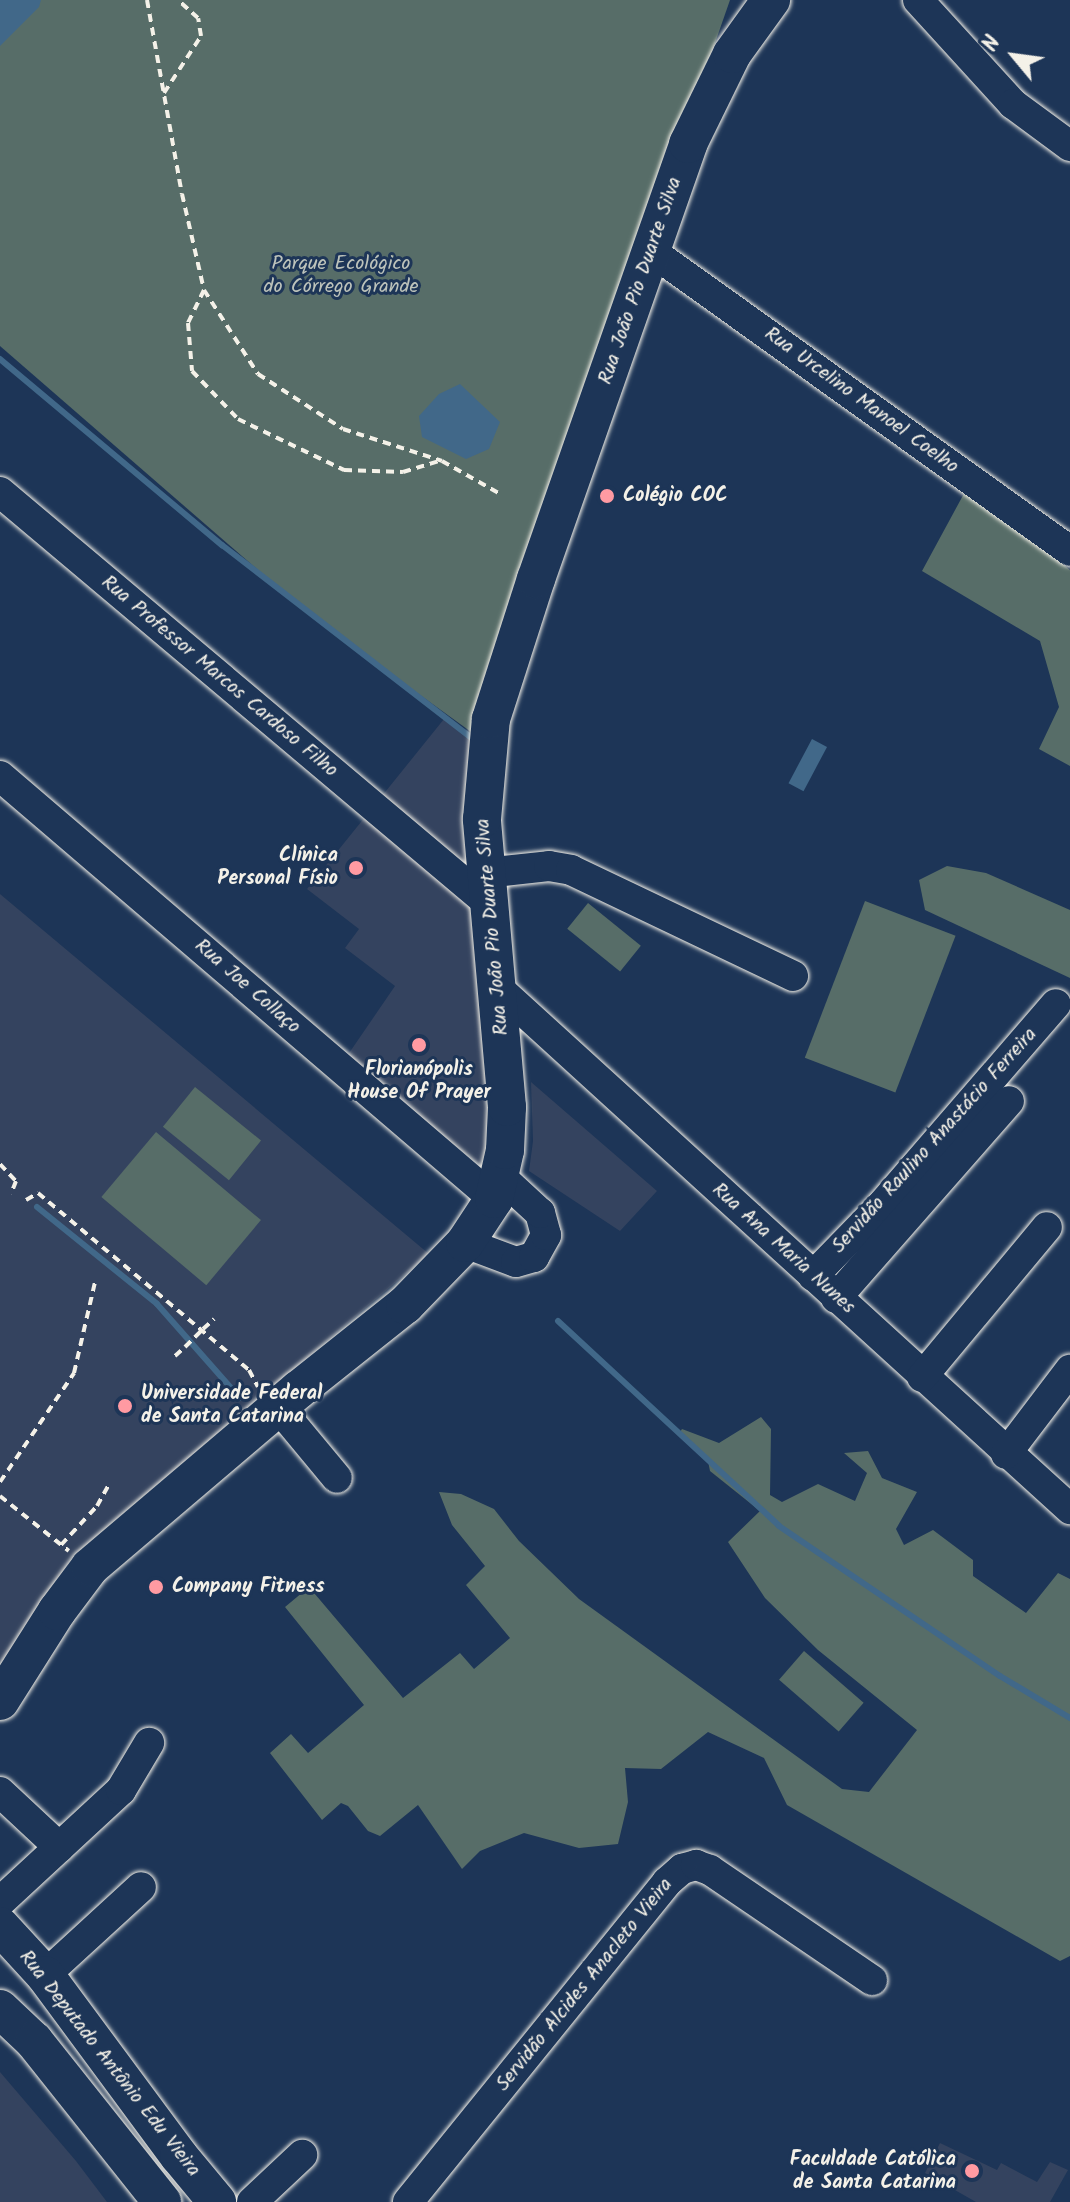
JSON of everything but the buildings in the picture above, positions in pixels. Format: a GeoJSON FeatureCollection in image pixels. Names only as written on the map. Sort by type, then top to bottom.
{"type":"FeatureCollection","features":[{"type":"Feature","properties":{"kind":"main road","name":"Rua João Pio Duarte Silva"},"geometry":{"type":"LineString","coordinates":[[0,1701],[57,1611],[76,1556],[268,1400],[405,1305],[465,1243],[497,1188],[507,1107],[482,819],[491,719],[536,579],[707,101],[732,54],[771,0]]}},
{"type":"Feature","properties":{"kind":"main road","name":"Rua Deputado Antônio Edu Vieira"},"geometry":{"type":"LineString","coordinates":[[0,1926],[45,1975],[179,2156],[217,2202]]}},
{"type":"Feature","properties":{"kind":"main road"},"geometry":{"type":"LineString","coordinates":[[0,2009],[34,2041],[162,2202]]}},
{"type":"Feature","properties":{"kind":"main road"},"geometry":{"type":"LineString","coordinates":[[0,2025],[92,2134],[142,2202]]}},
{"type":"Feature","properties":{"kind":"street"},"geometry":{"type":"LineString","coordinates":[[918,0],[1013,104],[1070,146]]}},
{"type":"Feature","properties":{"kind":"street","name":"Rua Urcelino Manoel Coelho"},"geometry":{"type":"LineString","coordinates":[[651,251],[1070,551]]}},
{"type":"Feature","properties":{"kind":"street","name":"Rua Professor Marcos Cardoso Filho"},"geometry":{"type":"LineString","coordinates":[[0,492],[439,862],[485,877]]}},
{"type":"Feature","properties":{"kind":"street","name":"Rua Joe Collaço"},"geometry":{"type":"LineString","coordinates":[[0,776],[497,1188],[540,1213],[546,1235],[534,1257],[516,1262],[465,1243]]}},
{"type":"Feature","properties":{"kind":"street"},"geometry":{"type":"LineString","coordinates":[[439,862],[485,877],[549,866],[571,870],[793,976]]}},
{"type":"Feature","properties":{"kind":"street","name":"Rua Ana Maria Nunes"},"geometry":{"type":"LineString","coordinates":[[498,988],[1006,1454],[1070,1509]]}},
{"type":"Feature","properties":{"kind":"street","name":"Servidão Raulino Anastácio Ferreira"},"geometry":{"type":"LineString","coordinates":[[813,1276],[881,1206],[1056,1004]]}},
{"type":"Feature","properties":{"kind":"street"},"geometry":{"type":"LineString","coordinates":[[836,1298],[1009,1101]]}},
{"type":"Feature","properties":{"kind":"street"},"geometry":{"type":"LineString","coordinates":[[922,1377],[1047,1227]]}},
{"type":"Feature","properties":{"kind":"street"},"geometry":{"type":"LineString","coordinates":[[1006,1454],[1070,1370]]}},
{"type":"Feature","properties":{"kind":"street"},"geometry":{"type":"LineString","coordinates":[[268,1400],[337,1478]]}},
{"type":"Feature","properties":{"kind":"street"},"geometry":{"type":"LineString","coordinates":[[0,1902],[121,1790],[149,1743]]}},
{"type":"Feature","properties":{"kind":"street"},"geometry":{"type":"LineString","coordinates":[[0,1792],[59,1847]]}},
{"type":"Feature","properties":{"kind":"street","name":"Servidão Alcides Anacleto Vieira"},"geometry":{"type":"LineString","coordinates":[[408,2202],[667,1882],[682,1869],[696,1865],[710,1870],[872,1980]]}},
{"type":"Feature","properties":{"kind":"street"},"geometry":{"type":"LineString","coordinates":[[45,1975],[141,1887]]}},
{"type":"Feature","properties":{"kind":"street"},"geometry":{"type":"LineString","coordinates":[[252,2202],[302,2155]]}},
{"type":"Feature","properties":{"kind":"path"},"geometry":{"type":"LineString","coordinates":[[147,0],[204,290],[258,374],[343,429],[442,461],[500,494]]}},
{"type":"Feature","properties":{"kind":"path"},"geometry":{"type":"LineString","coordinates":[[164,94],[201,36],[198,18],[178,0]]}},
{"type":"Feature","properties":{"kind":"path"},"geometry":{"type":"LineString","coordinates":[[204,290],[188,323],[192,371],[238,419],[344,470],[403,472],[442,461]]}},
{"type":"Feature","properties":{"kind":"path"},"geometry":{"type":"LineString","coordinates":[[0,1164],[16,1181],[11,1194]]}},
{"type":"Feature","properties":{"kind":"path"},"geometry":{"type":"LineString","coordinates":[[26,1200],[38,1193],[249,1370],[268,1400]]}},
{"type":"Feature","properties":{"kind":"path"},"geometry":{"type":"LineString","coordinates":[[0,1482],[74,1373],[95,1282]]}},
{"type":"Feature","properties":{"kind":"path"},"geometry":{"type":"LineString","coordinates":[[175,1356],[214,1319]]}},
{"type":"Feature","properties":{"kind":"path"},"geometry":{"type":"LineString","coordinates":[[0,1496],[76,1556],[110,1483]]}},
{"type":"Feature","properties":{"kind":"shaded area"},"geometry":{"type":"Polygon","coordinates":[[[0,0],[41,0],[39,7],[0,46],[0,0]]]}},
{"type":"Feature","properties":{"kind":"shaded area"},"geometry":{"type":"Polygon","coordinates":[[[460,384],[500,422],[489,449],[466,459],[422,437],[419,416],[439,394],[460,384]]]}},
{"type":"Feature","properties":{"kind":"shaded area"},"geometry":{"type":"Polygon","coordinates":[[[444,719],[474,742],[491,1043],[489,1172],[345,1059],[395,986],[345,948],[359,929],[307,889],[444,719]]]}},
{"type":"Feature","properties":{"kind":"shaded area"},"geometry":{"type":"Polygon","coordinates":[[[812,739],[827,747],[804,791],[789,783],[812,739]]]}},
{"type":"Feature","properties":{"kind":"shaded area","name":"Universidade Federal de Santa Catarina"},"geometry":{"type":"Polygon","coordinates":[[[0,894],[429,1254],[72,1557],[0,1670],[0,894]]]}},
{"type":"Feature","properties":{"kind":"shaded area"},"geometry":{"type":"Polygon","coordinates":[[[531,1082],[657,1191],[620,1231],[529,1171],[533,1141],[531,1082]]]}},
{"type":"Feature","properties":{"kind":"shaded area"},"geometry":{"type":"Polygon","coordinates":[[[0,2072],[76,2161],[107,2202],[0,2202],[0,2072]]]}},
{"type":"Feature","properties":{"kind":"shaded area","name":"Faculdade Católica de Santa Catarina"},"geometry":{"type":"Polygon","coordinates":[[[940,2143],[997,2170],[1001,2163],[1037,2182],[1050,2162],[1068,2170],[1050,2202],[976,2202],[925,2173],[940,2143]]]}},
{"type":"Feature","properties":{"kind":"green space","name":"Parque Ecológico do Córrego Grande"},"geometry":{"type":"Polygon","coordinates":[[[0,0],[730,0],[474,734],[312,617],[0,346],[0,0]]]}},
{"type":"Feature","properties":{"kind":"green space"},"geometry":{"type":"Polygon","coordinates":[[[967,488],[1070,570],[1070,766],[1039,749],[1059,707],[1040,641],[922,571],[967,488]]]}},
{"type":"Feature","properties":{"kind":"green space"},"geometry":{"type":"Polygon","coordinates":[[[947,866],[986,873],[1070,910],[1070,978],[925,910],[919,880],[947,866]]]}},
{"type":"Feature","properties":{"kind":"green space"},"geometry":{"type":"Polygon","coordinates":[[[865,901],[956,936],[895,1093],[805,1058],[865,901]]]}},
{"type":"Feature","properties":{"kind":"green space"},"geometry":{"type":"Polygon","coordinates":[[[588,903],[641,946],[620,971],[567,929],[588,903]]]}},
{"type":"Feature","properties":{"kind":"green space"},"geometry":{"type":"Polygon","coordinates":[[[195,1087],[261,1140],[229,1180],[163,1127],[195,1087]]]}},
{"type":"Feature","properties":{"kind":"green space"},"geometry":{"type":"Polygon","coordinates":[[[156,1132],[261,1220],[206,1285],[101,1197],[156,1132]]]}},
{"type":"Feature","properties":{"kind":"green space"},"geometry":{"type":"Polygon","coordinates":[[[761,1417],[771,1429],[770,1495],[782,1502],[818,1484],[855,1501],[867,1473],[844,1453],[868,1451],[882,1478],[917,1492],[896,1529],[904,1545],[933,1530],[973,1560],[973,1576],[1026,1613],[1058,1573],[1070,1579],[1070,1956],[1060,1961],[787,1805],[764,1758],[708,1732],[661,1769],[625,1768],[628,1802],[618,1844],[579,1848],[524,1833],[480,1851],[462,1869],[418,1805],[380,1836],[368,1831],[348,1806],[341,1803],[322,1820],[270,1753],[291,1734],[308,1753],[364,1705],[285,1607],[309,1587],[403,1698],[460,1653],[474,1669],[510,1638],[466,1585],[485,1566],[452,1525],[439,1492],[461,1494],[494,1509],[519,1541],[579,1599],[842,1789],[869,1792],[917,1730],[818,1650],[765,1598],[728,1542],[760,1511],[710,1471],[708,1461],[678,1435],[682,1429],[719,1443],[761,1417]]]}},
{"type":"Feature","properties":{"kind":"green space"},"geometry":{"type":"Polygon","coordinates":[[[804,1651],[864,1703],[839,1732],[779,1680],[804,1651]]]}},
{"type":"Feature","properties":{"kind":"waterway"},"geometry":{"type":"LineString","coordinates":[[0,359],[222,545],[476,741]]}},
{"type":"Feature","properties":{"kind":"waterway"},"geometry":{"type":"LineString","coordinates":[[37,1207],[157,1304],[240,1398]]}},
{"type":"Feature","properties":{"kind":"waterway"},"geometry":{"type":"LineString","coordinates":[[558,1321],[779,1526],[1000,1676],[1070,1718]]}},
{"type":"Feature","properties":{"kind":"place","name":"Colégio COC"},"geometry":{"type":"Point","coordinates":[607,496]}},
{"type":"Feature","properties":{"kind":"place","name":"Clínica Personal Físio"},"geometry":{"type":"Point","coordinates":[356,868]}},
{"type":"Feature","properties":{"kind":"place","name":"Florianópolis House Of Prayer"},"geometry":{"type":"Point","coordinates":[419,1045]}},
{"type":"Feature","properties":{"kind":"place","name":"Universidade Federal de Santa Catarina"},"geometry":{"type":"Point","coordinates":[125,1406]}},
{"type":"Feature","properties":{"kind":"place","name":"Company Fitness"},"geometry":{"type":"Point","coordinates":[156,1587]}},
{"type":"Feature","properties":{"kind":"place","name":"Faculdade Católica de Santa Catarina"},"geometry":{"type":"Point","coordinates":[972,2171]}}]}
